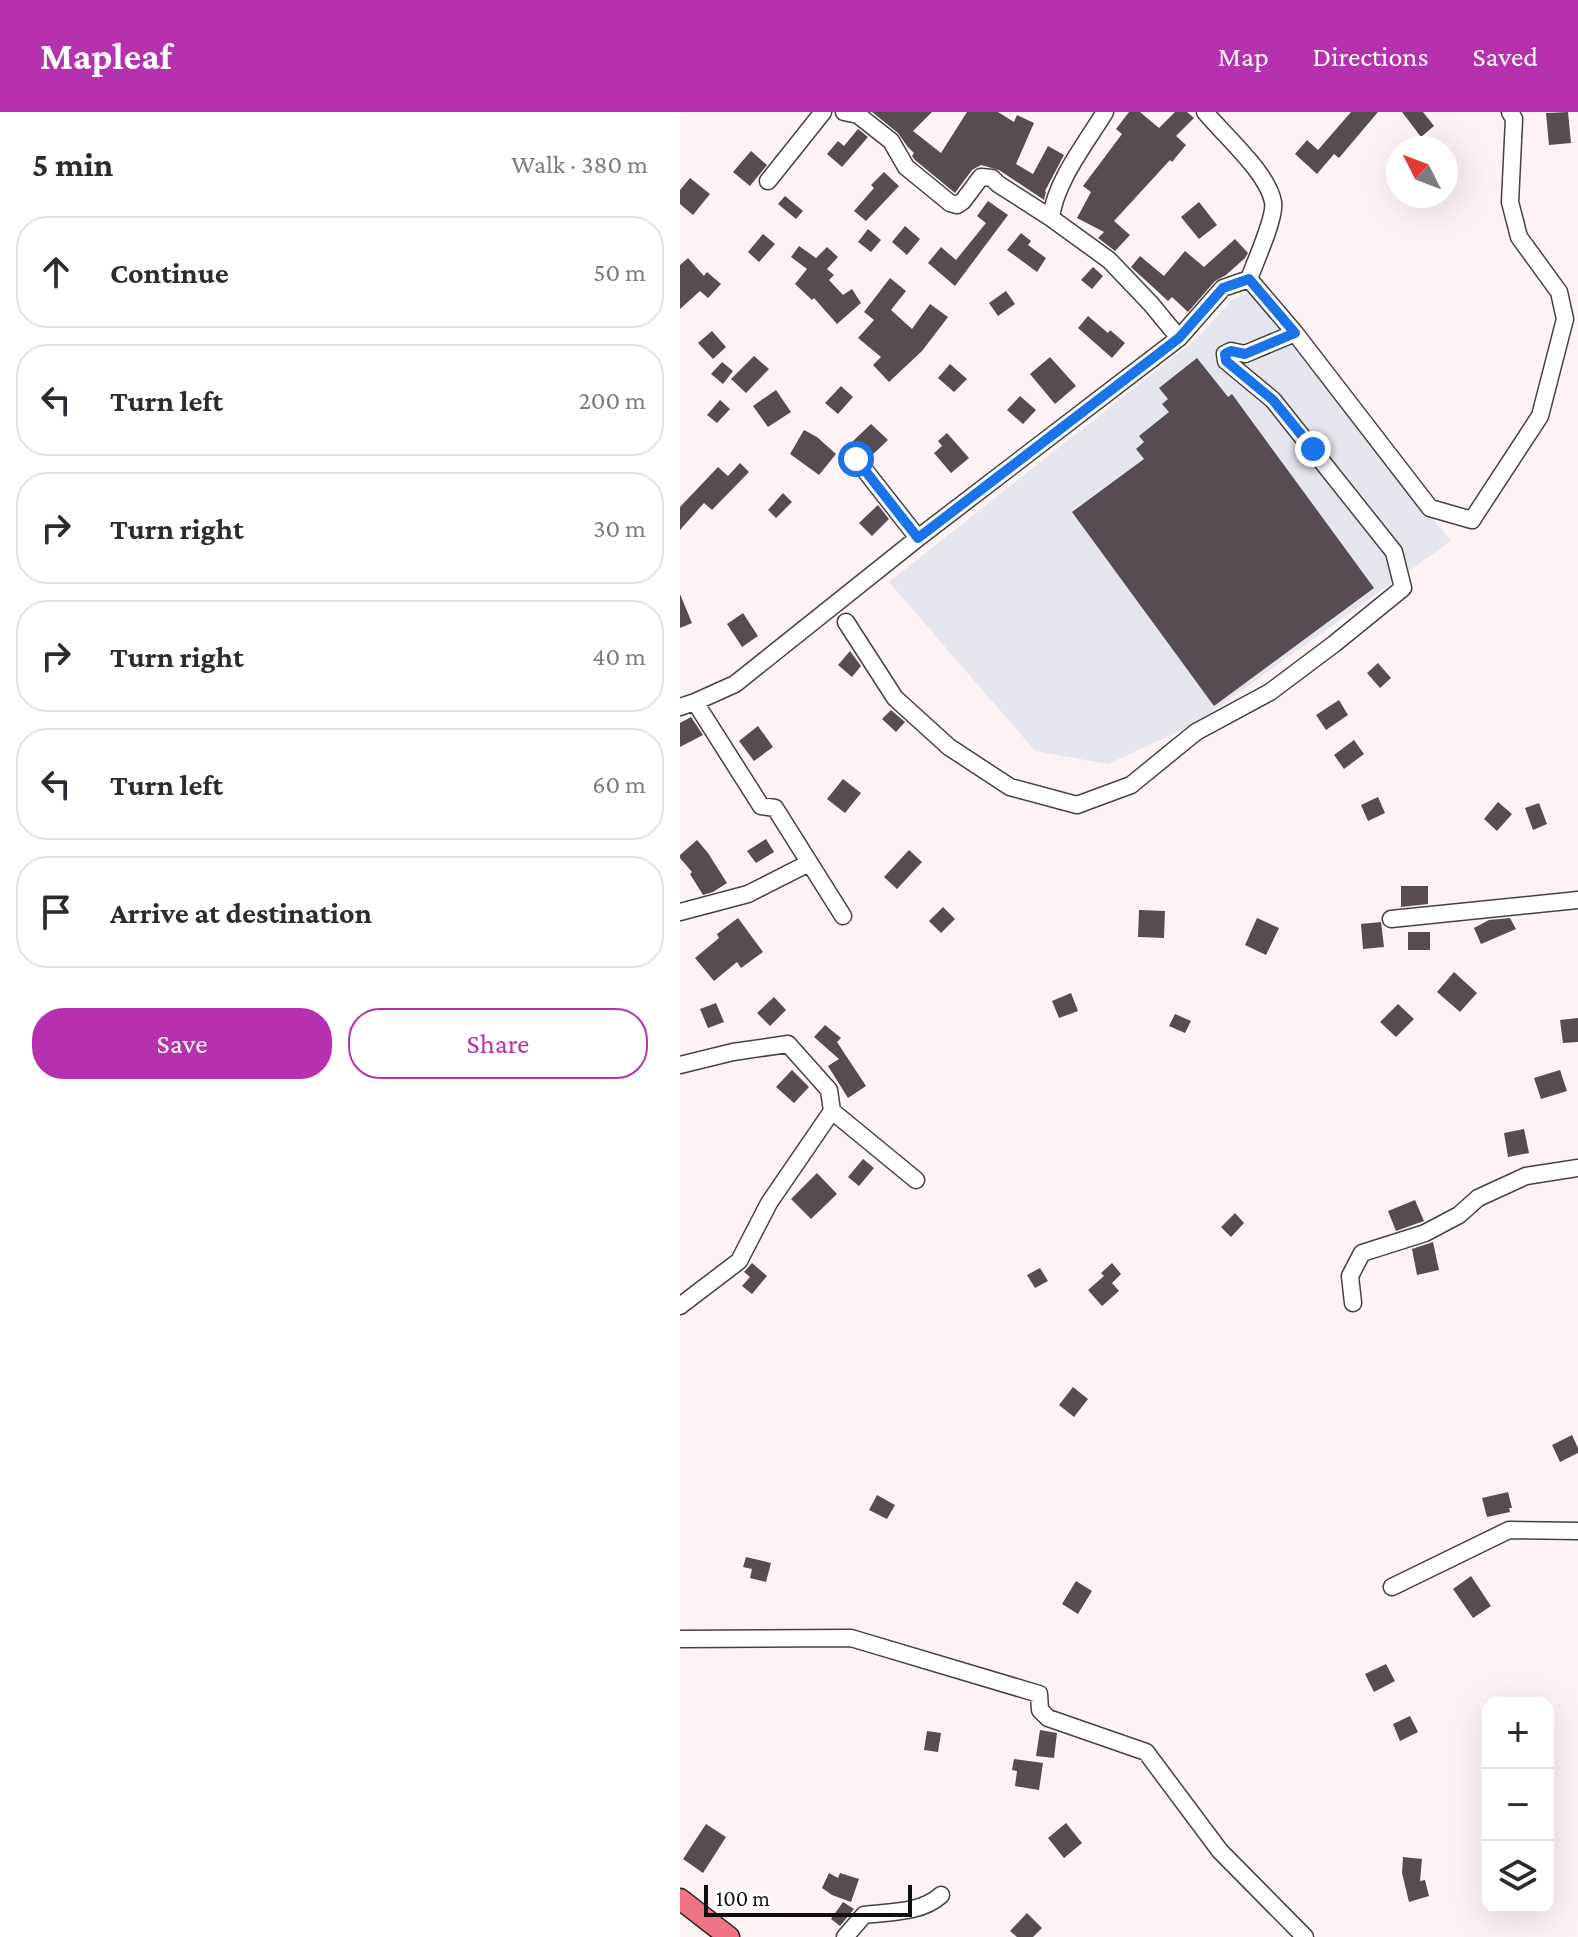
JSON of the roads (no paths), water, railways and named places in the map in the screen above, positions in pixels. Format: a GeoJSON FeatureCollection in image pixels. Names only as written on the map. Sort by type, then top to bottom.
{"type":"FeatureCollection","features":[{"type":"Feature","properties":{"kind":"main road"},"geometry":{"type":"LineString","coordinates":[[680,1899],[729,1937]]}},
{"type":"Feature","properties":{"kind":"street"},"geometry":{"type":"LineString","coordinates":[[768,181],[823,112]]}},
{"type":"Feature","properties":{"kind":"street"},"geometry":{"type":"LineString","coordinates":[[844,112],[858,115],[891,141],[906,167],[950,203],[957,205],[963,201],[981,177],[992,178],[1109,260],[1179,338]]}},
{"type":"Feature","properties":{"kind":"street"},"geometry":{"type":"LineString","coordinates":[[1051,218],[1062,182],[1105,112]]}},
{"type":"Feature","properties":{"kind":"street"},"geometry":{"type":"LineString","coordinates":[[1205,112],[1247,158],[1266,185],[1273,203],[1271,221],[1249,279]]}},
{"type":"Feature","properties":{"kind":"street"},"geometry":{"type":"LineString","coordinates":[[1249,279],[1295,333],[1430,508],[1472,520],[1540,416],[1565,319],[1559,292],[1519,237],[1510,202],[1514,119],[1510,112]]}},
{"type":"Feature","properties":{"kind":"street"},"geometry":{"type":"LineString","coordinates":[[843,916],[775,808],[761,806],[688,704],[735,684],[918,538],[1179,338],[1223,288],[1249,279]]}},
{"type":"Feature","properties":{"kind":"street"},"geometry":{"type":"LineString","coordinates":[[846,622],[895,698],[949,747],[1010,787],[1077,805],[1131,785],[1196,732],[1270,692],[1403,588],[1394,552],[1273,400],[1226,361],[1225,354],[1231,351],[1245,354],[1295,333]]}},
{"type":"Feature","properties":{"kind":"street"},"geometry":{"type":"LineString","coordinates":[[856,459],[918,538]]}},
{"type":"Feature","properties":{"kind":"street"},"geometry":{"type":"LineString","coordinates":[[680,912],[748,894],[809,863]]}},
{"type":"Feature","properties":{"kind":"street"},"geometry":{"type":"LineString","coordinates":[[1391,919],[1578,900]]}},
{"type":"Feature","properties":{"kind":"street"},"geometry":{"type":"LineString","coordinates":[[680,1065],[733,1052],[788,1044],[829,1090],[832,1111],[916,1180]]}},
{"type":"Feature","properties":{"kind":"street"},"geometry":{"type":"LineString","coordinates":[[680,1306],[739,1261],[769,1203],[832,1111]]}},
{"type":"Feature","properties":{"kind":"street"},"geometry":{"type":"LineString","coordinates":[[1353,1303],[1350,1276],[1362,1253],[1425,1233],[1459,1215],[1478,1198],[1526,1176],[1578,1168]]}},
{"type":"Feature","properties":{"kind":"street"},"geometry":{"type":"LineString","coordinates":[[1392,1587],[1509,1530],[1578,1531]]}},
{"type":"Feature","properties":{"kind":"street"},"geometry":{"type":"LineString","coordinates":[[680,1639],[851,1638],[1039,1694],[1040,1710],[1048,1718],[1146,1752],[1220,1851],[1305,1937]]}},
{"type":"Feature","properties":{"kind":"street"},"geometry":{"type":"LineString","coordinates":[[845,1937],[864,1915],[912,1910],[935,1901],[941,1895]]}}]}
